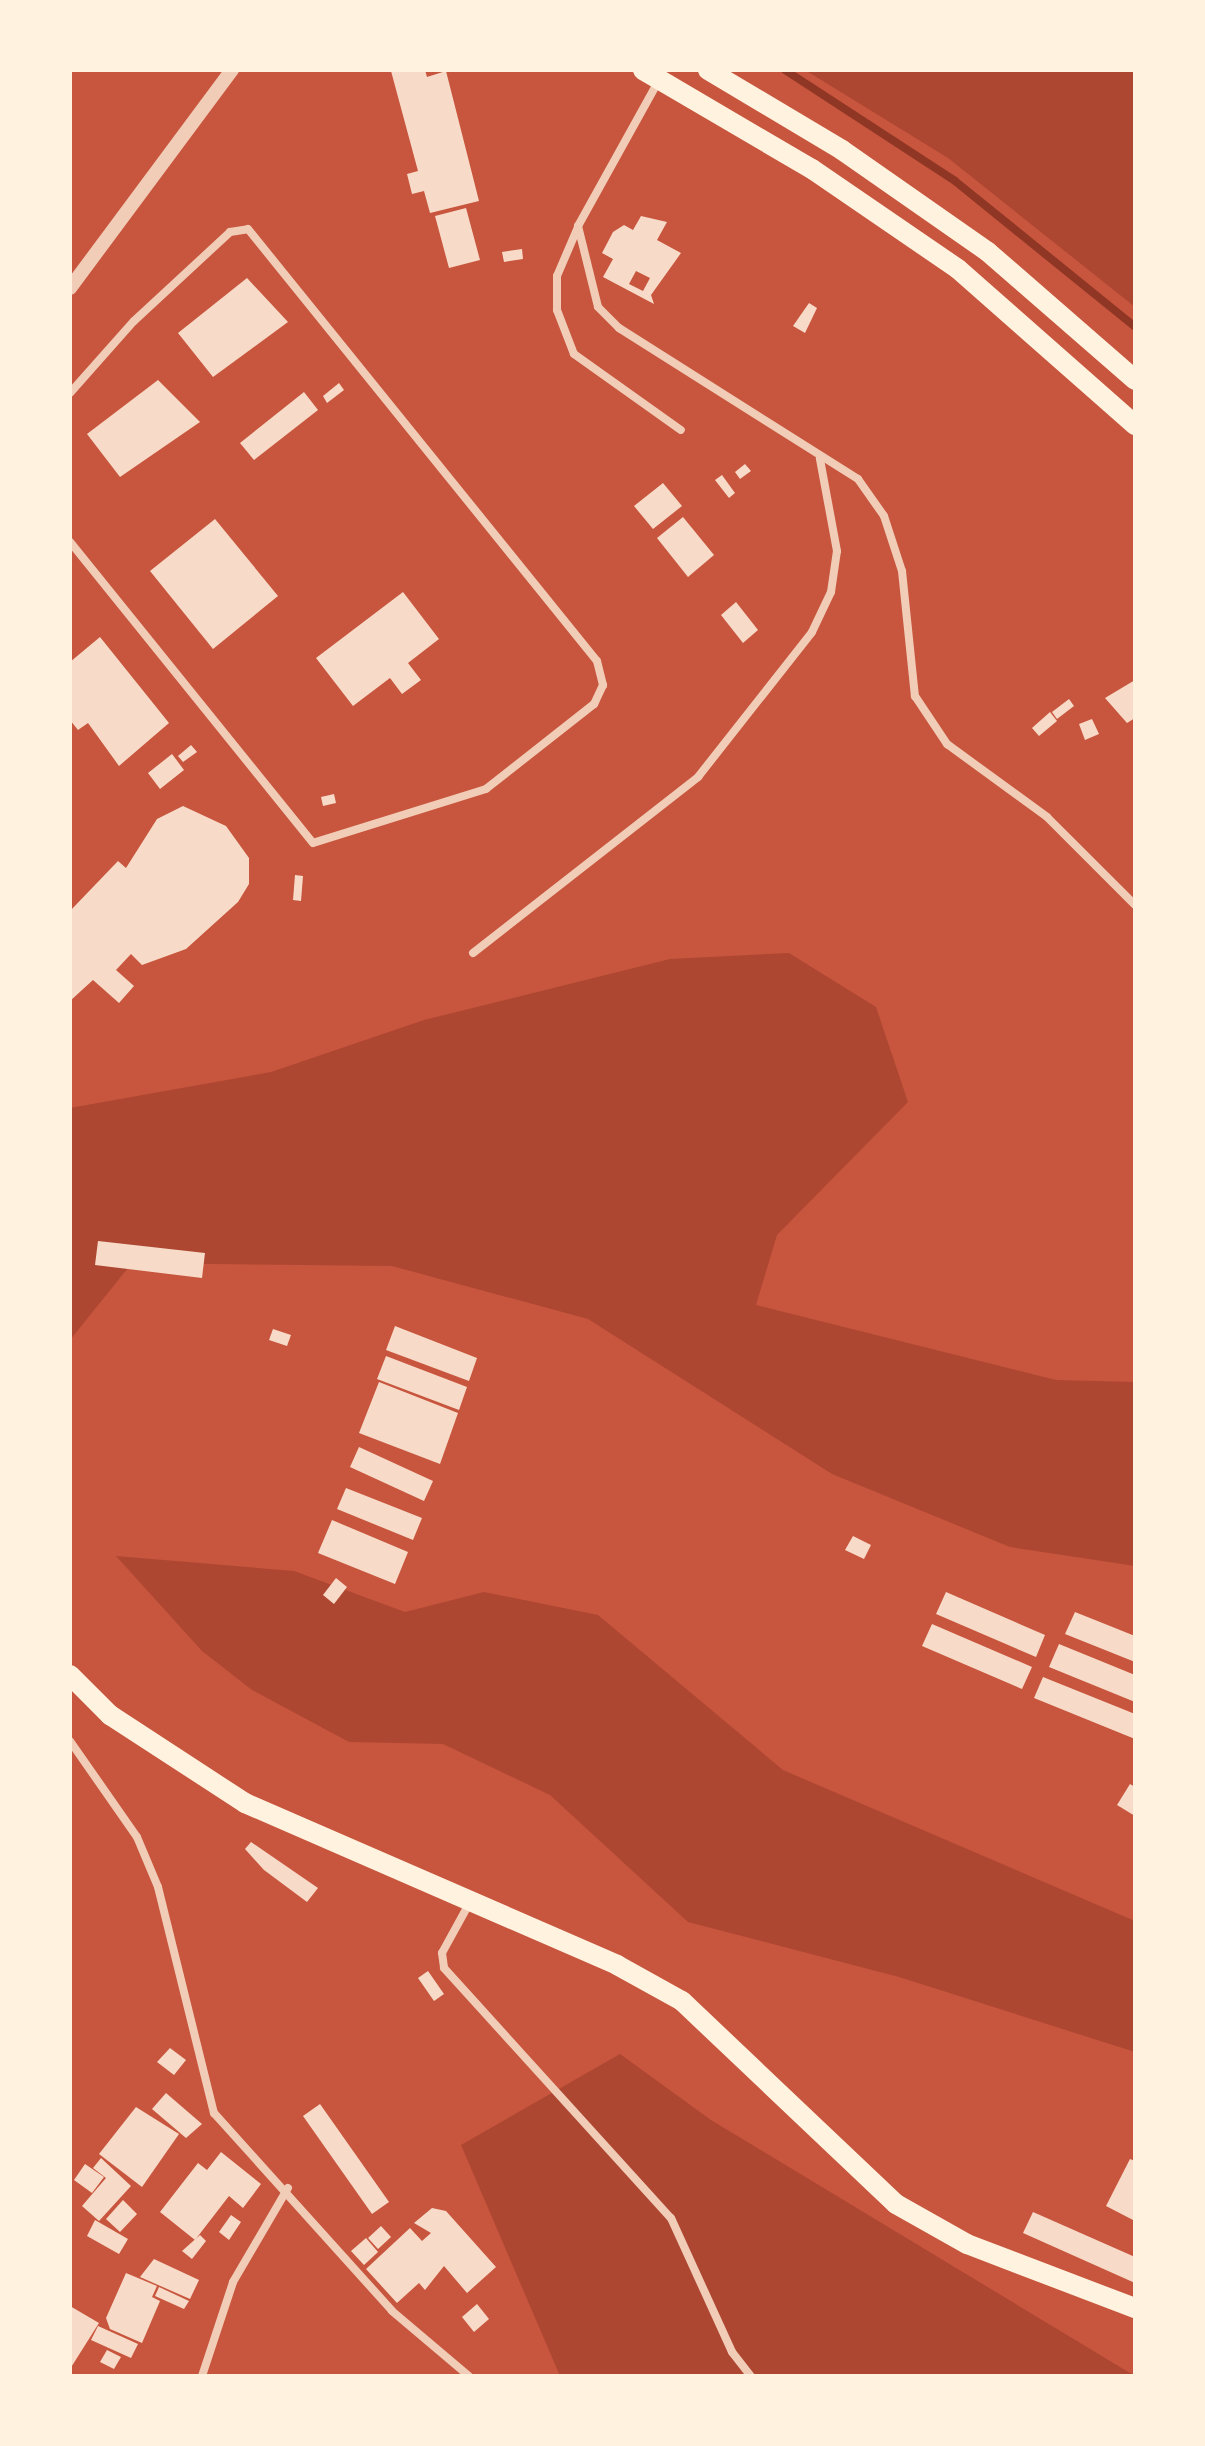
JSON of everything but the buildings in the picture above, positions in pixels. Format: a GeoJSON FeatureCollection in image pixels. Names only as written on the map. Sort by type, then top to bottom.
{"type":"FeatureCollection","features":[{"type":"Feature","properties":{"kind":"main road"},"geometry":{"type":"LineString","coordinates":[[708,70],[842,150],[988,252],[1135,380]]}},
{"type":"Feature","properties":{"kind":"main road"},"geometry":{"type":"LineString","coordinates":[[651,74],[812,169],[958,269],[1135,425]]}},
{"type":"Feature","properties":{"kind":"main road"},"geometry":{"type":"LineString","coordinates":[[70,1675],[110,1715],[245,1803],[471,1901],[682,2001],[896,2204],[967,2244],[1135,2308]]}},
{"type":"Feature","properties":{"kind":"street"},"geometry":{"type":"LineString","coordinates":[[70,288],[232,70]]}},
{"type":"Feature","properties":{"kind":"street"},"geometry":{"type":"LineString","coordinates":[[651,74],[557,276],[557,310],[574,354],[681,430]]}},
{"type":"Feature","properties":{"kind":"street"},"geometry":{"type":"LineString","coordinates":[[578,226],[598,307],[619,328],[820,459],[858,479],[884,516],[902,571],[915,696],[947,744],[1047,817],[1135,905]]}},
{"type":"Feature","properties":{"kind":"street"},"geometry":{"type":"LineString","coordinates":[[70,393],[134,321],[230,232],[248,229],[266,242],[597,661],[603,685],[594,704],[486,789],[313,843],[70,542]]}},
{"type":"Feature","properties":{"kind":"street"},"geometry":{"type":"LineString","coordinates":[[473,953],[698,777],[812,632],[831,592],[837,551],[820,459]]}},
{"type":"Feature","properties":{"kind":"street"},"geometry":{"type":"LineString","coordinates":[[70,1741],[137,1837],[158,1887],[214,2113],[288,2188],[392,2311],[469,2376]]}},
{"type":"Feature","properties":{"kind":"street"},"geometry":{"type":"LineString","coordinates":[[471,1901],[442,1953],[444,1968],[671,2218],[732,2352],[751,2376]]}},
{"type":"Feature","properties":{"kind":"street"},"geometry":{"type":"LineString","coordinates":[[202,2376],[233,2282],[288,2188]]}},
{"type":"Feature","properties":{"kind":"shaded area"},"geometry":{"type":"Polygon","coordinates":[[[805,70],[1135,70],[1135,307],[948,158],[805,70]]]}},
{"type":"Feature","properties":{"kind":"shaded area"},"geometry":{"type":"Polygon","coordinates":[[[789,953],[876,1007],[908,1102],[777,1235],[756,1305],[1056,1380],[1135,1382],[1135,1566],[1010,1547],[832,1474],[588,1319],[392,1266],[132,1263],[70,1340],[70,1108],[271,1072],[424,1020],[670,959],[789,953]]]}},
{"type":"Feature","properties":{"kind":"shaded area"},"geometry":{"type":"Polygon","coordinates":[[[116,1556],[294,1571],[405,1612],[484,1592],[598,1615],[783,1770],[1135,1921],[1135,2052],[899,1977],[688,1922],[550,1795],[443,1744],[349,1742],[252,1690],[202,1651],[116,1556]]]}},
{"type":"Feature","properties":{"kind":"shaded area"},"geometry":{"type":"Polygon","coordinates":[[[620,2054],[711,2120],[1135,2376],[560,2376],[461,2145],[620,2054]]]}},
{"type":"Feature","properties":{"kind":"waterway"},"geometry":{"type":"LineString","coordinates":[[785,70],[955,181],[1135,327]]}}]}
